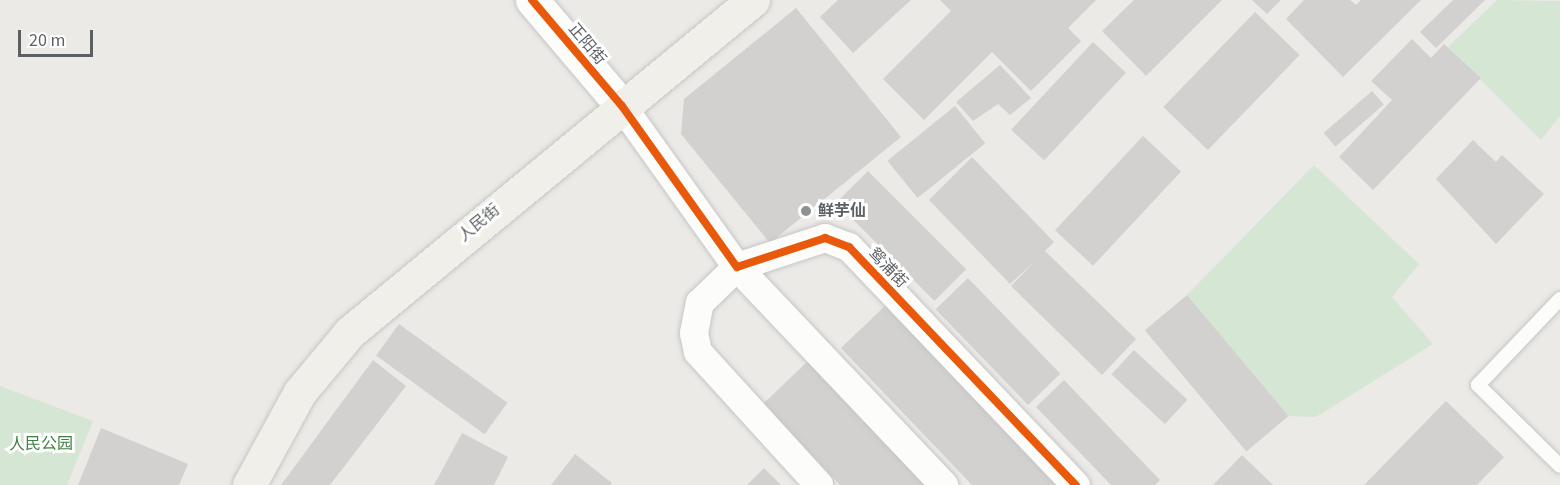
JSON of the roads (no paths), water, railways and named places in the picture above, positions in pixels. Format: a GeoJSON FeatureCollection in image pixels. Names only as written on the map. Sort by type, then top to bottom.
{"type":"FeatureCollection","features":[{"type":"Feature","properties":{"kind":"main road","name":"人民街"},"geometry":{"type":"LineString","coordinates":[[249,485],[271,440],[307,382],[360,322],[753,0]]}},
{"type":"Feature","properties":{"kind":"main road"},"geometry":{"type":"LineString","coordinates":[[236,485],[271,440]]}},
{"type":"Feature","properties":{"kind":"street","name":"正阳街"},"geometry":{"type":"LineString","coordinates":[[532,0],[622,106]]}},
{"type":"Feature","properties":{"kind":"street"},"geometry":{"type":"LineString","coordinates":[[622,106],[736,267],[944,485]]}},
{"type":"Feature","properties":{"kind":"street","name":"鸳浦街"},"geometry":{"type":"LineString","coordinates":[[736,267],[825,238],[849,247],[1076,485]]}},
{"type":"Feature","properties":{"kind":"street"},"geometry":{"type":"LineString","coordinates":[[736,267],[700,303],[694,333],[698,352],[819,485]]}},
{"type":"Feature","properties":{"kind":"lane"},"geometry":{"type":"LineString","coordinates":[[1560,299],[1478,386],[1560,466]]}},
{"type":"Feature","properties":{"kind":"place","name":"鲜芋仙"},"geometry":{"type":"Point","coordinates":[806,211]}},
{"type":"Feature","properties":{"kind":"park label","name":"人民公园"},"geometry":{"type":"Point","coordinates":[41,444]}}]}
